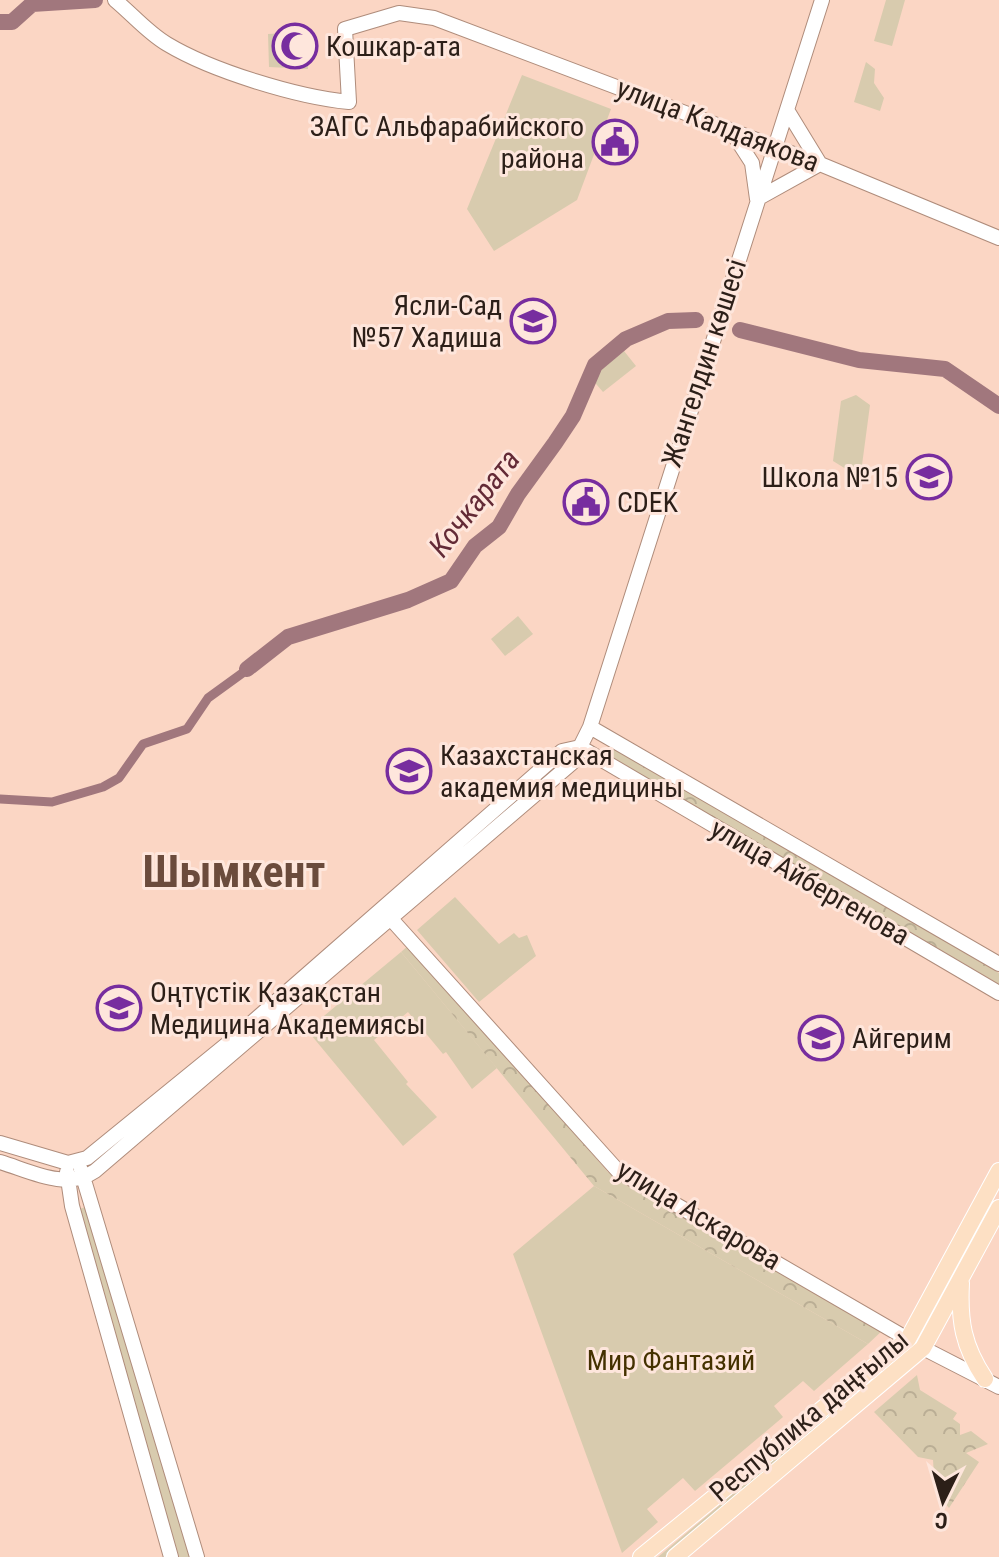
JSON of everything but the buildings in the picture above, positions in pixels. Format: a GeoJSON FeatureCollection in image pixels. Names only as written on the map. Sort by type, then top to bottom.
{"type":"FeatureCollection","features":[{"type":"Feature","properties":{"kind":"main road","name":"улица Калдаякова"},"geometry":{"type":"LineString","coordinates":[[115,0],[167,44],[242,76],[316,99],[349,102],[345,29],[399,13],[434,18],[820,164],[999,238]]}},
{"type":"Feature","properties":{"kind":"main road","name":"Жангелдин көшесі"},"geometry":{"type":"LineString","coordinates":[[580,747],[590,727],[822,0]]}},
{"type":"Feature","properties":{"kind":"main road"},"geometry":{"type":"LineString","coordinates":[[732,132],[752,163],[757,199],[820,164],[787,110]]}},
{"type":"Feature","properties":{"kind":"main road","name":"улица Айбергенова"},"geometry":{"type":"LineString","coordinates":[[590,727],[999,964]]}},
{"type":"Feature","properties":{"kind":"main road"},"geometry":{"type":"LineString","coordinates":[[0,1162],[67,1181],[83,1179],[387,914],[562,751],[580,747]]}},
{"type":"Feature","properties":{"kind":"main road","name":"улица Айбергенова"},"geometry":{"type":"LineString","coordinates":[[580,747],[999,993]]}},
{"type":"Feature","properties":{"kind":"main road"},"geometry":{"type":"LineString","coordinates":[[171,1557],[67,1181],[74,1162],[232,1040],[387,914]]}},
{"type":"Feature","properties":{"kind":"main road","name":"улица Аскарова"},"geometry":{"type":"LineString","coordinates":[[387,914],[618,1171],[923,1348],[992,1383]]}},
{"type":"Feature","properties":{"kind":"main road"},"geometry":{"type":"LineString","coordinates":[[0,1143],[74,1162],[83,1179],[197,1557]]}},
{"type":"Feature","properties":{"kind":"main road","name":"Республика даңғылы"},"geometry":{"type":"LineString","coordinates":[[641,1557],[908,1339],[999,1171]]}},
{"type":"Feature","properties":{"kind":"main road","name":"Республика даңғылы"},"geometry":{"type":"LineString","coordinates":[[675,1557],[923,1348],[999,1208]]}},
{"type":"Feature","properties":{"kind":"main road"},"geometry":{"type":"LineString","coordinates":[[961,1278],[962,1336],[992,1383]]}},
{"type":"Feature","properties":{"kind":"green space"},"geometry":{"type":"Polygon","coordinates":[[[886,0],[905,0],[892,46],[874,41],[886,0]]]}},
{"type":"Feature","properties":{"kind":"green space"},"geometry":{"type":"Polygon","coordinates":[[[305,32],[308,69],[269,67],[268,34],[305,32]]]}},
{"type":"Feature","properties":{"kind":"green space"},"geometry":{"type":"Polygon","coordinates":[[[866,62],[875,69],[874,83],[884,98],[880,111],[854,102],[866,62]]]}},
{"type":"Feature","properties":{"kind":"green space"},"geometry":{"type":"Polygon","coordinates":[[[522,75],[611,109],[577,200],[494,251],[467,209],[522,75]]]}},
{"type":"Feature","properties":{"kind":"green space"},"geometry":{"type":"Polygon","coordinates":[[[624,351],[636,366],[603,392],[591,378],[624,351]]]}},
{"type":"Feature","properties":{"kind":"green space"},"geometry":{"type":"Polygon","coordinates":[[[856,395],[870,405],[862,465],[846,469],[833,461],[841,401],[856,395]]]}},
{"type":"Feature","properties":{"kind":"green space"},"geometry":{"type":"Polygon","coordinates":[[[518,616],[533,634],[505,656],[491,639],[518,616]]]}},
{"type":"Feature","properties":{"kind":"green space"},"geometry":{"type":"Polygon","coordinates":[[[614,746],[999,973],[999,984],[608,756],[614,746]]]}},
{"type":"Feature","properties":{"kind":"green space"},"geometry":{"type":"Polygon","coordinates":[[[455,897],[499,944],[514,933],[519,938],[527,935],[536,956],[479,1002],[417,930],[455,897]]]}},
{"type":"Feature","properties":{"kind":"green space"},"geometry":{"type":"Polygon","coordinates":[[[410,944],[608,1172],[884,1329],[868,1344],[594,1186],[401,952],[410,944]]]}},
{"type":"Feature","properties":{"kind":"green space"},"geometry":{"type":"Polygon","coordinates":[[[401,952],[497,1068],[472,1089],[446,1052],[443,1054],[408,1012],[374,1040],[408,1082],[406,1084],[437,1117],[403,1146],[307,1030],[401,952]]]}},
{"type":"Feature","properties":{"kind":"green space","name":"Мир Фантазий"},"geometry":{"type":"Polygon","coordinates":[[[594,1186],[868,1344],[814,1391],[803,1381],[774,1406],[783,1417],[695,1491],[683,1478],[647,1509],[658,1522],[622,1553],[513,1254],[594,1186]]]}},
{"type":"Feature","properties":{"kind":"green space"},"geometry":{"type":"Polygon","coordinates":[[[85,1207],[190,1557],[179,1557],[77,1210],[85,1207]]]}},
{"type":"Feature","properties":{"kind":"green space"},"geometry":{"type":"Polygon","coordinates":[[[893,1359],[897,1363],[665,1557],[658,1557],[893,1359]]]}},
{"type":"Feature","properties":{"kind":"green space"},"geometry":{"type":"Polygon","coordinates":[[[917,1375],[920,1390],[957,1413],[953,1419],[960,1424],[960,1435],[971,1431],[988,1444],[966,1453],[979,1462],[949,1508],[935,1491],[933,1460],[918,1457],[874,1412],[917,1375]]]}},
{"type":"Feature","properties":{"kind":"waterway"},"geometry":{"type":"LineString","coordinates":[[0,22],[12,22],[32,4],[95,0]]}},
{"type":"Feature","properties":{"kind":"waterway","name":"Кочкарата"},"geometry":{"type":"LineString","coordinates":[[247,669],[288,637],[408,600],[451,581],[475,546],[499,527],[518,494],[573,416],[595,365],[626,339],[668,321],[696,320]]}},
{"type":"Feature","properties":{"kind":"waterway","name":"Кочкарата"},"geometry":{"type":"LineString","coordinates":[[740,330],[859,360],[945,369],[999,406]]}},
{"type":"Feature","properties":{"kind":"waterway"},"geometry":{"type":"LineString","coordinates":[[0,799],[52,802],[103,787],[119,778],[143,744],[187,729],[208,698],[248,669]]}},
{"type":"Feature","properties":{"kind":"place","name":"Кошкар-ата"},"geometry":{"type":"Point","coordinates":[295,46]}},
{"type":"Feature","properties":{"kind":"place","name":"ЗАГС Альфарабийского района"},"geometry":{"type":"Point","coordinates":[615,142]}},
{"type":"Feature","properties":{"kind":"place","name":"Ясли-Сад №57 Хадиша"},"geometry":{"type":"Point","coordinates":[533,321]}},
{"type":"Feature","properties":{"kind":"place","name":"Школа №15"},"geometry":{"type":"Point","coordinates":[929,477]}},
{"type":"Feature","properties":{"kind":"place","name":"CDEK"},"geometry":{"type":"Point","coordinates":[586,502]}},
{"type":"Feature","properties":{"kind":"place","name":"Казахстанская академия медицины"},"geometry":{"type":"Point","coordinates":[409,771]}},
{"type":"Feature","properties":{"kind":"place","name":"Оңтүстік Қазақстан Медицина Академиясы"},"geometry":{"type":"Point","coordinates":[119,1008]}},
{"type":"Feature","properties":{"kind":"place","name":"Айгерим"},"geometry":{"type":"Point","coordinates":[821,1038]}},
{"type":"Feature","properties":{"kind":"district","name":"Шымкент"},"geometry":{"type":"Point","coordinates":[234,872]}}]}
